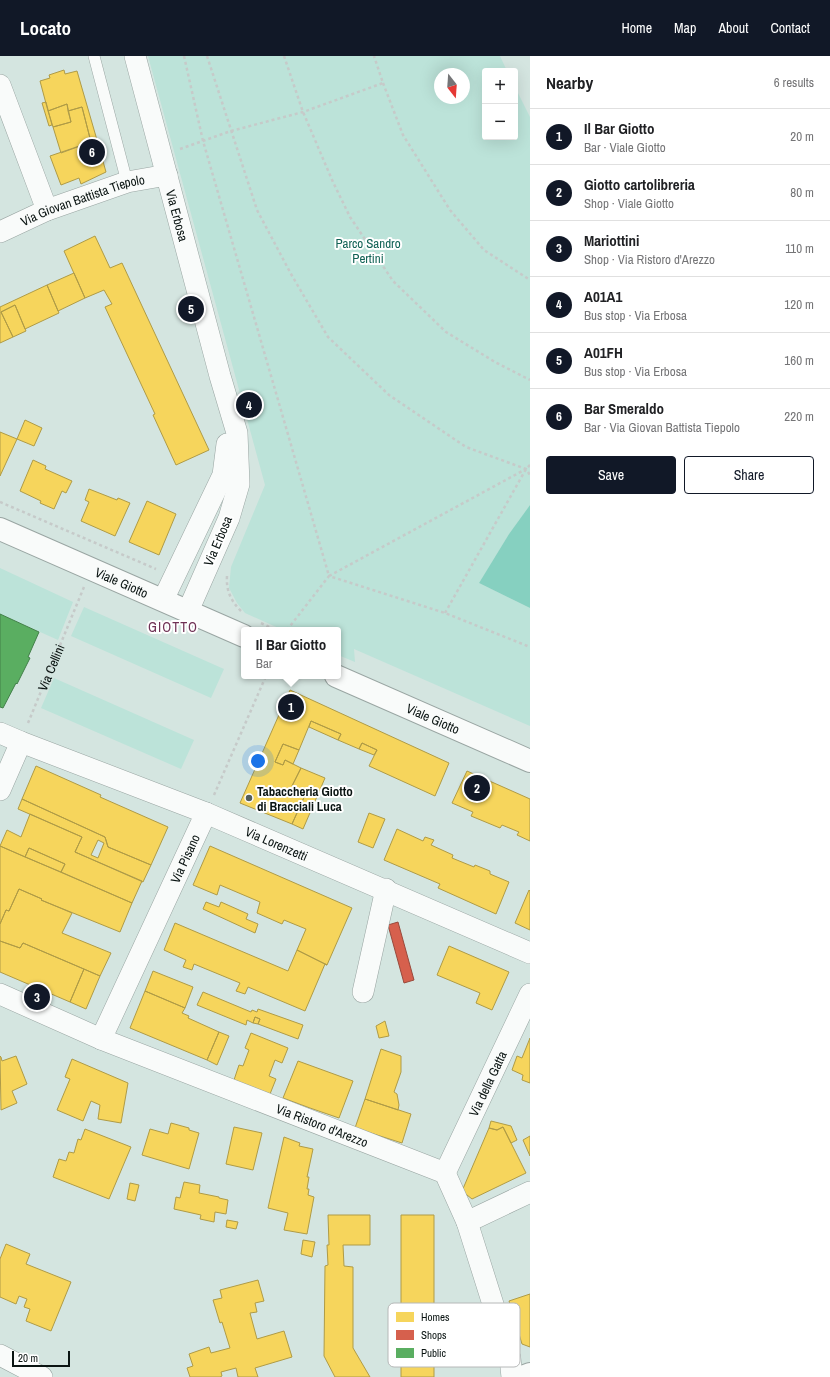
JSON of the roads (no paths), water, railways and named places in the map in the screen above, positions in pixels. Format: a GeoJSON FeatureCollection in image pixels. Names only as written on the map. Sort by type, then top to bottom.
{"type":"FeatureCollection","features":[{"type":"Feature","properties":{"kind":"street","name":"Via Erbosa"},"geometry":{"type":"LineString","coordinates":[[135,56],[220,376],[237,433],[239,484],[229,518],[188,611]]}},
{"type":"Feature","properties":{"kind":"street"},"geometry":{"type":"LineString","coordinates":[[0,85],[47,210]]}},
{"type":"Feature","properties":{"kind":"street","name":"Via Giovan Battista Tiepolo"},"geometry":{"type":"LineString","coordinates":[[0,232],[47,210],[127,182],[167,176]]}},
{"type":"Feature","properties":{"kind":"street","name":"Via Erbosa"},"geometry":{"type":"LineString","coordinates":[[163,600],[223,474],[228,436],[220,376]]}},
{"type":"Feature","properties":{"kind":"street","name":"Viale Giotto"},"geometry":{"type":"LineString","coordinates":[[0,529],[188,611],[250,624]]}},
{"type":"Feature","properties":{"kind":"street","name":"Viale Giotto"},"geometry":{"type":"LineString","coordinates":[[341,678],[530,761]]}},
{"type":"Feature","properties":{"kind":"street","name":"Via Lorenzetti"},"geometry":{"type":"LineString","coordinates":[[0,733],[206,813],[386,889],[530,953]]}},
{"type":"Feature","properties":{"kind":"street"},"geometry":{"type":"LineString","coordinates":[[0,790],[21,742]]}},
{"type":"Feature","properties":{"kind":"street","name":"Via Pisano"},"geometry":{"type":"LineString","coordinates":[[101,1039],[206,813]]}},
{"type":"Feature","properties":{"kind":"street"},"geometry":{"type":"LineString","coordinates":[[363,992],[386,889]]}},
{"type":"Feature","properties":{"kind":"street","name":"Via Ristoro d'Arezzo"},"geometry":{"type":"LineString","coordinates":[[0,994],[101,1039],[445,1174]]}},
{"type":"Feature","properties":{"kind":"street","name":"Via della Gatta"},"geometry":{"type":"LineString","coordinates":[[445,1174],[530,994]]}},
{"type":"Feature","properties":{"kind":"street"},"geometry":{"type":"LineString","coordinates":[[445,1174],[467,1222],[493,1303]]}},
{"type":"Feature","properties":{"kind":"street"},"geometry":{"type":"LineString","coordinates":[[467,1222],[530,1192]]}},
{"type":"Feature","properties":{"kind":"street"},"geometry":{"type":"LineString","coordinates":[[0,1355],[42,1377]]}},
{"type":"Feature","properties":{"kind":"street"},"geometry":{"type":"LineString","coordinates":[[511,1367],[512,1377]]}},
{"type":"Feature","properties":{"kind":"street"},"geometry":{"type":"LineString","coordinates":[[522,1377],[530,1374]]}},
{"type":"Feature","properties":{"kind":"lane"},"geometry":{"type":"LineString","coordinates":[[94,56],[127,182]]}},
{"type":"Feature","properties":{"kind":"place","name":"Bar Smeraldo"},"geometry":{"type":"Point","coordinates":[92,152]}},
{"type":"Feature","properties":{"kind":"place","name":"A01FH"},"geometry":{"type":"Point","coordinates":[191,309]}},
{"type":"Feature","properties":{"kind":"place","name":"A01A1"},"geometry":{"type":"Point","coordinates":[249,405]}},
{"type":"Feature","properties":{"kind":"place","name":"Il Bar Giotto"},"geometry":{"type":"Point","coordinates":[291,707]}},
{"type":"Feature","properties":{"kind":"place","name":"Giotto cartolibreria"},"geometry":{"type":"Point","coordinates":[477,788]}},
{"type":"Feature","properties":{"kind":"place","name":"Tabaccheria Giotto di Bracciali Luca"},"geometry":{"type":"Point","coordinates":[249,798]}},
{"type":"Feature","properties":{"kind":"place","name":"Mariottini"},"geometry":{"type":"Point","coordinates":[37,997]}},
{"type":"Feature","properties":{"kind":"district","name":"GIOTTO"},"geometry":{"type":"Point","coordinates":[173,627]}},
{"type":"Feature","properties":{"kind":"park label","name":"Parco Sandro Pertini"},"geometry":{"type":"Point","coordinates":[368,250]}}]}
